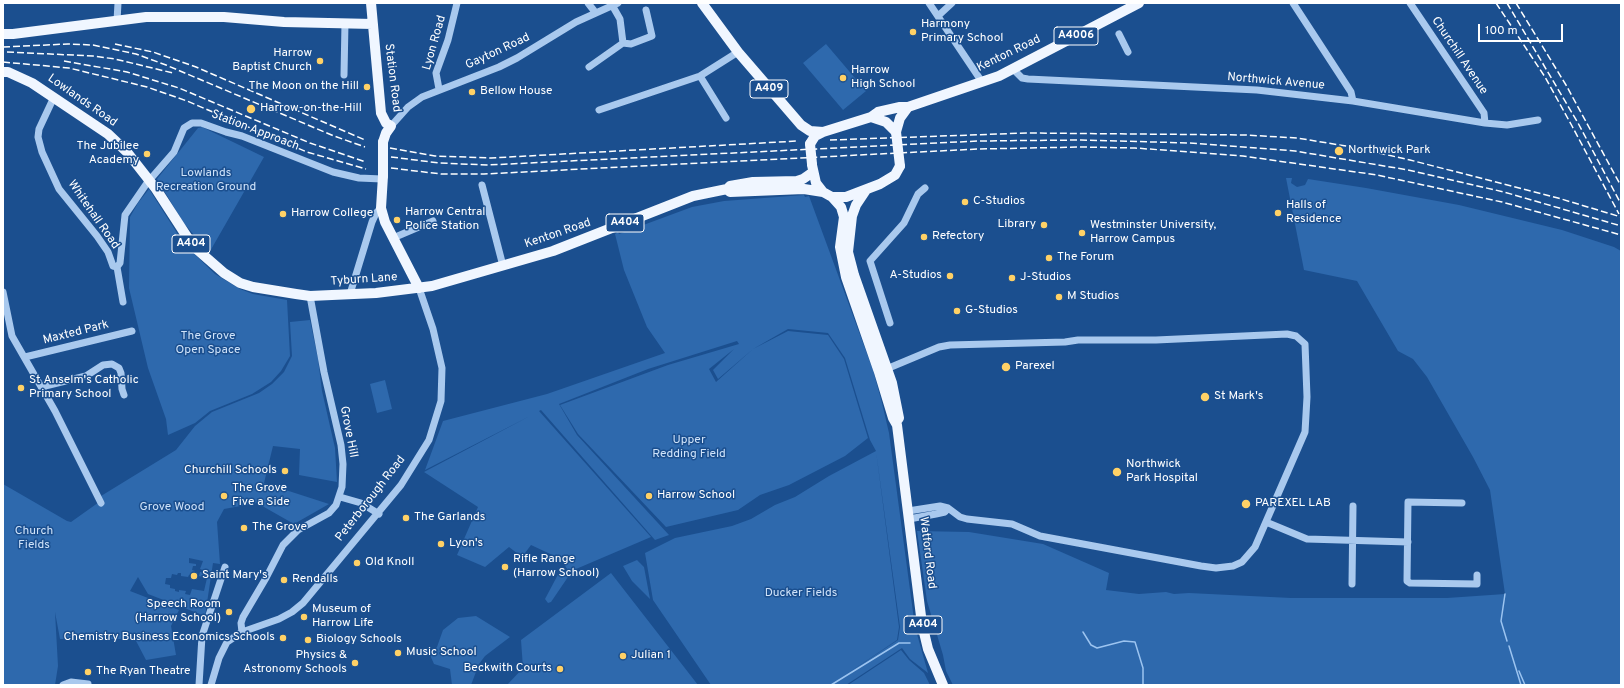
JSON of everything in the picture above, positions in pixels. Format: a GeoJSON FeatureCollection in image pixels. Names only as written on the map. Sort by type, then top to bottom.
{"type":"FeatureCollection","features":[{"type":"Feature","properties":{"kind":"main road","name":"Station Road"},"geometry":{"type":"LineString","coordinates":[[371,3],[381,113],[386,123],[391,126],[383,142],[382,178]]}},
{"type":"Feature","properties":{"kind":"main road","name":"A409"},"geometry":{"type":"LineString","coordinates":[[706,5],[738,52],[801,125],[810,144]]}},
{"type":"Feature","properties":{"kind":"main road","name":"Kenton Road"},"geometry":{"type":"LineString","coordinates":[[871,117],[878,112],[900,107],[908,107],[982,82],[1013,68],[1131,5]]}},
{"type":"Feature","properties":{"kind":"main road"},"geometry":{"type":"LineString","coordinates":[[3,34],[14,34],[146,16],[239,18],[284,22],[373,24]]}},
{"type":"Feature","properties":{"kind":"main road","name":"Lowlands Road"},"geometry":{"type":"LineString","coordinates":[[6,74],[32,83],[108,134],[127,152],[149,180],[193,246],[224,273],[240,283],[253,287],[310,296]]}},
{"type":"Feature","properties":{"kind":"main road"},"geometry":{"type":"LineString","coordinates":[[896,132],[886,122],[871,117],[823,132],[815,136],[810,144],[812,168],[823,192],[832,197],[846,196],[880,184],[895,175],[900,166],[896,132],[900,118],[908,107]]}},
{"type":"Feature","properties":{"kind":"main road","name":"A409"},"geometry":{"type":"LineString","coordinates":[[801,125],[810,131],[823,132]]}},
{"type":"Feature","properties":{"kind":"main road","name":"Kenton Road"},"geometry":{"type":"LineString","coordinates":[[418,288],[503,266],[574,243],[693,196],[727,189],[730,186],[753,182],[797,181],[803,179],[812,168]]}},
{"type":"Feature","properties":{"kind":"main road","name":"Peterborough Road"},"geometry":{"type":"LineString","coordinates":[[382,178],[381,208],[393,238],[418,288]]}},
{"type":"Feature","properties":{"kind":"main road","name":"Kenton Road"},"geometry":{"type":"LineString","coordinates":[[727,189],[730,192],[804,188],[823,192]]}},
{"type":"Feature","properties":{"kind":"main road","name":"Watford Road"},"geometry":{"type":"LineString","coordinates":[[866,190],[856,205],[852,216],[848,252],[884,370],[893,418],[896,422],[922,624],[928,649],[943,685]]}},
{"type":"Feature","properties":{"kind":"main road","name":"Watford Road"},"geometry":{"type":"LineString","coordinates":[[832,197],[841,207],[844,217],[840,247],[846,277],[884,370]]}},
{"type":"Feature","properties":{"kind":"main road","name":"Tyburn Lane"},"geometry":{"type":"LineString","coordinates":[[310,296],[418,288]]}},
{"type":"Feature","properties":{"kind":"street"},"geometry":{"type":"LineString","coordinates":[[117,21],[118,3]]}},
{"type":"Feature","properties":{"kind":"street","name":"Lyon Road"},"geometry":{"type":"LineString","coordinates":[[439,89],[436,73],[448,40],[457,3]]}},
{"type":"Feature","properties":{"kind":"street"},"geometry":{"type":"LineString","coordinates":[[588,3],[594,12]]}},
{"type":"Feature","properties":{"kind":"street"},"geometry":{"type":"LineString","coordinates":[[929,3],[982,82]]}},
{"type":"Feature","properties":{"kind":"street"},"geometry":{"type":"LineString","coordinates":[[938,16],[952,3]]}},
{"type":"Feature","properties":{"kind":"street"},"geometry":{"type":"LineString","coordinates":[[1293,3],[1351,92],[1353,101]]}},
{"type":"Feature","properties":{"kind":"street","name":"Churchill Avenue"},"geometry":{"type":"LineString","coordinates":[[1410,3],[1484,113],[1486,123]]}},
{"type":"Feature","properties":{"kind":"street"},"geometry":{"type":"LineString","coordinates":[[615,4],[620,19],[623,43]]}},
{"type":"Feature","properties":{"kind":"street","name":"Gayton Road"},"geometry":{"type":"LineString","coordinates":[[391,126],[408,107],[422,97],[439,89],[479,75],[517,58],[594,12],[615,4]]}},
{"type":"Feature","properties":{"kind":"street"},"geometry":{"type":"LineString","coordinates":[[589,67],[623,43],[632,44],[652,36],[646,10]]}},
{"type":"Feature","properties":{"kind":"street"},"geometry":{"type":"LineString","coordinates":[[344,75],[345,23]]}},
{"type":"Feature","properties":{"kind":"street"},"geometry":{"type":"LineString","coordinates":[[1120,34],[1128,52]]}},
{"type":"Feature","properties":{"kind":"street"},"geometry":{"type":"LineString","coordinates":[[598,110],[700,76],[738,52]]}},
{"type":"Feature","properties":{"kind":"street","name":"Northwick Avenue"},"geometry":{"type":"LineString","coordinates":[[1013,68],[1022,78],[1028,79],[1257,90],[1353,101],[1486,123],[1507,125],[1538,120]]}},
{"type":"Feature","properties":{"kind":"street"},"geometry":{"type":"LineString","coordinates":[[700,76],[726,118]]}},
{"type":"Feature","properties":{"kind":"street","name":"Whitehall Road"},"geometry":{"type":"LineString","coordinates":[[54,97],[39,129],[38,136],[42,152],[59,189],[104,247],[113,266],[117,267],[123,302]]}},
{"type":"Feature","properties":{"kind":"street","name":"Station Approach"},"geometry":{"type":"LineString","coordinates":[[117,267],[120,263],[125,215],[149,180],[174,152],[182,137],[184,128],[188,124],[196,122],[242,136],[315,166],[357,178],[382,178]]}},
{"type":"Feature","properties":{"kind":"street"},"geometry":{"type":"LineString","coordinates":[[482,185],[503,266]]}},
{"type":"Feature","properties":{"kind":"street"},"geometry":{"type":"LineString","coordinates":[[890,323],[870,261],[906,220],[918,194],[925,188]]}},
{"type":"Feature","properties":{"kind":"street"},"geometry":{"type":"LineString","coordinates":[[350,294],[372,222],[381,208]]}},
{"type":"Feature","properties":{"kind":"street"},"geometry":{"type":"LineString","coordinates":[[393,238],[433,221]]}},
{"type":"Feature","properties":{"kind":"street","name":"Peterborough Road"},"geometry":{"type":"LineString","coordinates":[[211,685],[224,648],[230,640],[242,632],[279,619],[292,612],[303,603],[379,514],[409,474],[430,440],[441,401],[442,373],[433,329],[418,288]]}},
{"type":"Feature","properties":{"kind":"street"},"geometry":{"type":"LineString","coordinates":[[3,292],[6,323],[12,336],[41,387],[101,503]]}},
{"type":"Feature","properties":{"kind":"street","name":"Grove Hill"},"geometry":{"type":"LineString","coordinates":[[242,632],[241,623],[243,617],[283,545],[298,530],[329,513],[336,505],[340,497],[343,464],[341,445],[324,372],[310,296]]}},
{"type":"Feature","properties":{"kind":"street","name":"Maxted Park"},"geometry":{"type":"LineString","coordinates":[[25,357],[132,331]]}},
{"type":"Feature","properties":{"kind":"street"},"geometry":{"type":"LineString","coordinates":[[884,370],[939,347],[950,344],[1065,342],[1078,340],[1135,340],[1287,334],[1296,336],[1304,344],[1307,409],[1307,421],[1304,435],[1254,547],[1248,556],[1233,566],[1216,568],[1040,536],[1012,524],[960,517],[948,508],[940,506],[909,515]]}},
{"type":"Feature","properties":{"kind":"street"},"geometry":{"type":"LineString","coordinates":[[41,387],[86,376],[103,365],[112,364],[119,368],[121,373],[124,395]]}},
{"type":"Feature","properties":{"kind":"street"},"geometry":{"type":"LineString","coordinates":[[340,497],[361,503],[379,514]]}},
{"type":"Feature","properties":{"kind":"street"},"geometry":{"type":"LineString","coordinates":[[1462,503],[1408,502],[1407,581],[1410,583],[1477,584],[1477,575]]}},
{"type":"Feature","properties":{"kind":"street"},"geometry":{"type":"LineString","coordinates":[[1352,584],[1354,506]]}},
{"type":"Feature","properties":{"kind":"street"},"geometry":{"type":"LineString","coordinates":[[1266,522],[1307,539],[1408,542]]}},
{"type":"Feature","properties":{"kind":"street"},"geometry":{"type":"LineString","coordinates":[[199,685],[202,636],[225,567]]}},
{"type":"Feature","properties":{"kind":"street"},"geometry":{"type":"LineString","coordinates":[[64,685],[72,682],[88,684]]}},
{"type":"Feature","properties":{"kind":"green space"},"geometry":{"type":"Polygon","coordinates":[[[826,44],[866,91],[843,110],[803,63],[826,44]]]}},
{"type":"Feature","properties":{"kind":"green space","name":"Lowlands Recreation Ground"},"geometry":{"type":"Polygon","coordinates":[[[202,127],[264,157],[209,253],[183,222],[157,179],[198,128],[202,127]]]}},
{"type":"Feature","properties":{"kind":"green space","name":"Northwick Park"},"geometry":{"type":"Polygon","coordinates":[[[1286,178],[1292,178],[1291,183],[1297,187],[1305,185],[1308,179],[1459,205],[1562,230],[1614,247],[1621,251],[1621,685],[953,685],[946,671],[943,655],[927,601],[917,531],[969,532],[1043,544],[1109,573],[1106,590],[1139,594],[1166,592],[1174,594],[1189,593],[1291,598],[1447,598],[1505,594],[1490,490],[1473,457],[1427,377],[1413,359],[1398,351],[1357,281],[1304,270],[1286,178]]]}},
{"type":"Feature","properties":{"kind":"green space","name":"The Grove Open Space"},"geometry":{"type":"Polygon","coordinates":[[[149,189],[184,244],[215,274],[240,289],[253,294],[287,300],[290,356],[281,371],[271,382],[252,394],[210,411],[195,423],[168,435],[166,419],[148,368],[129,288],[130,217],[138,203],[149,189]]]}},
{"type":"Feature","properties":{"kind":"green space"},"geometry":{"type":"Polygon","coordinates":[[[804,195],[805,197],[809,196],[873,370],[882,403],[889,433],[915,627],[928,673],[910,659],[902,648],[846,685],[711,685],[653,600],[645,553],[675,538],[732,526],[751,519],[775,505],[795,497],[829,476],[876,451],[870,440],[845,358],[828,333],[788,329],[753,349],[788,331],[828,335],[844,359],[868,438],[845,456],[789,485],[760,495],[738,510],[666,527],[578,434],[560,405],[668,365],[739,344],[737,341],[648,369],[559,404],[577,435],[669,535],[655,540],[541,410],[539,411],[651,537],[569,572],[561,559],[531,545],[522,557],[509,547],[485,567],[457,555],[478,507],[424,472],[530,416],[425,470],[443,421],[547,394],[665,353],[647,327],[624,270],[615,234],[618,232],[619,234],[692,207],[724,201],[804,195]],[[734,349],[709,369],[716,382],[753,349],[718,379],[713,370],[734,349]],[[876,451],[899,627],[897,640],[845,675],[898,640],[900,627],[876,451]]]}},
{"type":"Feature","properties":{"kind":"green space","name":"Grove Wood"},"geometry":{"type":"Polygon","coordinates":[[[310,320],[318,359],[322,391],[335,448],[337,482],[299,475],[300,449],[273,446],[264,483],[329,504],[294,524],[257,503],[224,509],[217,522],[220,564],[213,563],[205,616],[148,594],[138,577],[130,591],[179,610],[171,626],[176,655],[146,660],[135,639],[60,639],[55,612],[58,666],[55,685],[3,685],[3,484],[71,522],[102,500],[101,496],[176,450],[195,426],[212,412],[259,393],[272,384],[284,372],[292,356],[290,322],[310,320]],[[189,558],[189,563],[196,564],[196,566],[193,566],[192,570],[195,571],[194,576],[181,576],[181,573],[178,573],[177,575],[172,574],[171,578],[166,578],[165,584],[170,585],[170,588],[175,589],[175,591],[186,591],[185,594],[190,595],[192,589],[204,591],[207,578],[199,576],[200,572],[203,572],[203,570],[200,569],[203,561],[189,558]]]}},
{"type":"Feature","properties":{"kind":"green space"},"geometry":{"type":"Polygon","coordinates":[[[385,380],[392,409],[377,413],[370,384],[385,380]]]}},
{"type":"Feature","properties":{"kind":"green space"},"geometry":{"type":"Polygon","coordinates":[[[637,560],[644,567],[650,599],[632,581],[623,566],[637,560]]]}},
{"type":"Feature","properties":{"kind":"green space"},"geometry":{"type":"Polygon","coordinates":[[[562,567],[568,577],[551,602],[548,603],[545,599],[562,567]]]}},
{"type":"Feature","properties":{"kind":"green space"},"geometry":{"type":"Polygon","coordinates":[[[611,573],[698,685],[507,685],[523,668],[521,640],[611,573]]]}},
{"type":"Feature","properties":{"kind":"green space"},"geometry":{"type":"Polygon","coordinates":[[[476,616],[510,637],[485,656],[479,664],[471,685],[452,685],[450,669],[434,664],[430,655],[437,647],[443,630],[458,618],[476,616]]]}},
{"type":"Feature","properties":{"kind":"green space"},"geometry":{"type":"Polygon","coordinates":[[[901,650],[909,660],[924,673],[930,685],[848,685],[901,650]]]}},
{"type":"Feature","properties":{"kind":"waterway"},"geometry":{"type":"LineString","coordinates":[[1505,594],[1501,621],[1507,641]]}},
{"type":"Feature","properties":{"kind":"waterway"},"geometry":{"type":"LineString","coordinates":[[1083,632],[1091,645],[1097,648],[1124,641],[1135,642],[1143,668],[1143,685]]}},
{"type":"Feature","properties":{"kind":"waterway"},"geometry":{"type":"LineString","coordinates":[[831,685],[899,643],[910,643]]}},
{"type":"Feature","properties":{"kind":"waterway"},"geometry":{"type":"LineString","coordinates":[[1509,646],[1521,685]]}},
{"type":"Feature","properties":{"kind":"waterway"},"geometry":{"type":"LineString","coordinates":[[1519,671],[1525,685]]}},
{"type":"Feature","properties":{"kind":"railway"},"geometry":{"type":"LineString","coordinates":[[1496,3],[1545,77],[1619,214]]}},
{"type":"Feature","properties":{"kind":"railway"},"geometry":{"type":"LineString","coordinates":[[1507,3],[1578,123],[1621,204]]}},
{"type":"Feature","properties":{"kind":"railway"},"geometry":{"type":"LineString","coordinates":[[1516,3],[1566,85],[1621,186]]}},
{"type":"Feature","properties":{"kind":"railway"},"geometry":{"type":"LineString","coordinates":[[3,47],[68,44],[93,45],[136,54],[166,65],[334,136],[365,147]]}},
{"type":"Feature","properties":{"kind":"railway"},"geometry":{"type":"LineString","coordinates":[[115,44],[153,52],[196,67],[365,140]]}},
{"type":"Feature","properties":{"kind":"railway"},"geometry":{"type":"LineString","coordinates":[[7,52],[93,56],[115,59],[173,73]]}},
{"type":"Feature","properties":{"kind":"railway"},"geometry":{"type":"LineString","coordinates":[[64,61],[127,72],[179,88],[310,143],[366,162]]}},
{"type":"Feature","properties":{"kind":"railway"},"geometry":{"type":"LineString","coordinates":[[3,62],[69,68],[147,87],[187,101],[307,152],[366,169]]}},
{"type":"Feature","properties":{"kind":"railway"},"geometry":{"type":"LineString","coordinates":[[830,140],[1027,133],[1245,135],[1297,138],[1352,147],[1410,160],[1558,198],[1621,217]]}},
{"type":"Feature","properties":{"kind":"railway"},"geometry":{"type":"LineString","coordinates":[[391,157],[439,163],[488,165],[978,141],[1081,140],[1190,143],[1295,151],[1408,170],[1504,192],[1621,226]]}},
{"type":"Feature","properties":{"kind":"railway"},"geometry":{"type":"LineString","coordinates":[[390,148],[435,156],[491,158],[798,141]]}},
{"type":"Feature","properties":{"kind":"railway"},"geometry":{"type":"LineString","coordinates":[[391,168],[441,174],[484,174],[978,149],[1081,147],[1135,148],[1243,156],[1377,175],[1502,202],[1621,235]]}},
{"type":"Feature","properties":{"kind":"place","name":"Harmony Primary School"},"geometry":{"type":"Point","coordinates":[913,32]}},
{"type":"Feature","properties":{"kind":"place","name":"Harrow Baptist Church"},"geometry":{"type":"Point","coordinates":[320,61]}},
{"type":"Feature","properties":{"kind":"place","name":"Harrow High School"},"geometry":{"type":"Point","coordinates":[843,78]}},
{"type":"Feature","properties":{"kind":"place","name":"The Moon on the Hill"},"geometry":{"type":"Point","coordinates":[367,87]}},
{"type":"Feature","properties":{"kind":"place","name":"Bellow House"},"geometry":{"type":"Point","coordinates":[472,92]}},
{"type":"Feature","properties":{"kind":"place","name":"Harrow-on-the-Hill"},"geometry":{"type":"Point","coordinates":[251,109]}},
{"type":"Feature","properties":{"kind":"place","name":"Northwick Park"},"geometry":{"type":"Point","coordinates":[1339,151]}},
{"type":"Feature","properties":{"kind":"place","name":"The Jubilee Academy"},"geometry":{"type":"Point","coordinates":[147,154]}},
{"type":"Feature","properties":{"kind":"place","name":"C-Studios"},"geometry":{"type":"Point","coordinates":[965,202]}},
{"type":"Feature","properties":{"kind":"place","name":"Halls of Residence"},"geometry":{"type":"Point","coordinates":[1278,213]}},
{"type":"Feature","properties":{"kind":"place","name":"Harrow College"},"geometry":{"type":"Point","coordinates":[283,214]}},
{"type":"Feature","properties":{"kind":"place","name":"Harrow Central Police Station"},"geometry":{"type":"Point","coordinates":[397,220]}},
{"type":"Feature","properties":{"kind":"place","name":"Library"},"geometry":{"type":"Point","coordinates":[1044,225]}},
{"type":"Feature","properties":{"kind":"place","name":"Westminster University, Harrow Campus"},"geometry":{"type":"Point","coordinates":[1082,233]}},
{"type":"Feature","properties":{"kind":"place","name":"Refectory"},"geometry":{"type":"Point","coordinates":[924,237]}},
{"type":"Feature","properties":{"kind":"place","name":"The Forum"},"geometry":{"type":"Point","coordinates":[1049,258]}},
{"type":"Feature","properties":{"kind":"place","name":"A-Studios"},"geometry":{"type":"Point","coordinates":[950,276]}},
{"type":"Feature","properties":{"kind":"place","name":"J-Studios"},"geometry":{"type":"Point","coordinates":[1012,278]}},
{"type":"Feature","properties":{"kind":"place","name":"M Studios"},"geometry":{"type":"Point","coordinates":[1059,297]}},
{"type":"Feature","properties":{"kind":"place","name":"G-Studios"},"geometry":{"type":"Point","coordinates":[957,311]}},
{"type":"Feature","properties":{"kind":"place","name":"Parexel"},"geometry":{"type":"Point","coordinates":[1006,367]}},
{"type":"Feature","properties":{"kind":"place","name":"St Anselm's Catholic Primary School"},"geometry":{"type":"Point","coordinates":[21,388]}},
{"type":"Feature","properties":{"kind":"place","name":"St Mark's"},"geometry":{"type":"Point","coordinates":[1205,397]}},
{"type":"Feature","properties":{"kind":"place","name":"Churchill Schools"},"geometry":{"type":"Point","coordinates":[285,471]}},
{"type":"Feature","properties":{"kind":"place","name":"Northwick Park Hospital"},"geometry":{"type":"Point","coordinates":[1117,472]}},
{"type":"Feature","properties":{"kind":"place","name":"The Grove Five a Side"},"geometry":{"type":"Point","coordinates":[224,496]}},
{"type":"Feature","properties":{"kind":"place","name":"Harrow School"},"geometry":{"type":"Point","coordinates":[649,496]}},
{"type":"Feature","properties":{"kind":"place","name":"PAREXEL LAB"},"geometry":{"type":"Point","coordinates":[1246,504]}},
{"type":"Feature","properties":{"kind":"place","name":"The Garlands"},"geometry":{"type":"Point","coordinates":[406,518]}},
{"type":"Feature","properties":{"kind":"place","name":"The Grove"},"geometry":{"type":"Point","coordinates":[244,528]}},
{"type":"Feature","properties":{"kind":"place","name":"Lyon's"},"geometry":{"type":"Point","coordinates":[441,544]}},
{"type":"Feature","properties":{"kind":"place","name":"Old Knoll"},"geometry":{"type":"Point","coordinates":[357,563]}},
{"type":"Feature","properties":{"kind":"place","name":"Rifle Range (Harrow School)"},"geometry":{"type":"Point","coordinates":[505,567]}},
{"type":"Feature","properties":{"kind":"place","name":"Saint Mary's"},"geometry":{"type":"Point","coordinates":[194,576]}},
{"type":"Feature","properties":{"kind":"place","name":"Rendalls"},"geometry":{"type":"Point","coordinates":[284,580]}},
{"type":"Feature","properties":{"kind":"place","name":"Speech Room (Harrow School)"},"geometry":{"type":"Point","coordinates":[229,612]}},
{"type":"Feature","properties":{"kind":"place","name":"Museum of Harrow Life"},"geometry":{"type":"Point","coordinates":[304,617]}},
{"type":"Feature","properties":{"kind":"place","name":"Chemistry Business Economics Schools"},"geometry":{"type":"Point","coordinates":[283,638]}},
{"type":"Feature","properties":{"kind":"place","name":"Biology Schools"},"geometry":{"type":"Point","coordinates":[308,640]}},
{"type":"Feature","properties":{"kind":"place","name":"Music School"},"geometry":{"type":"Point","coordinates":[398,653]}},
{"type":"Feature","properties":{"kind":"place","name":"Julian 1"},"geometry":{"type":"Point","coordinates":[623,656]}},
{"type":"Feature","properties":{"kind":"place","name":"Physics & Astronomy Schools"},"geometry":{"type":"Point","coordinates":[355,663]}},
{"type":"Feature","properties":{"kind":"place","name":"Beckwith Courts"},"geometry":{"type":"Point","coordinates":[560,669]}},
{"type":"Feature","properties":{"kind":"place","name":"The Ryan Theatre"},"geometry":{"type":"Point","coordinates":[88,672]}},
{"type":"Feature","properties":{"kind":"park label","name":"Upper Redding Field"},"geometry":{"type":"Point","coordinates":[689,448]}},
{"type":"Feature","properties":{"kind":"park label","name":"Church Fields"},"geometry":{"type":"Point","coordinates":[34,539]}},
{"type":"Feature","properties":{"kind":"park label","name":"Ducker Fields"},"geometry":{"type":"Point","coordinates":[801,594]}}]}
